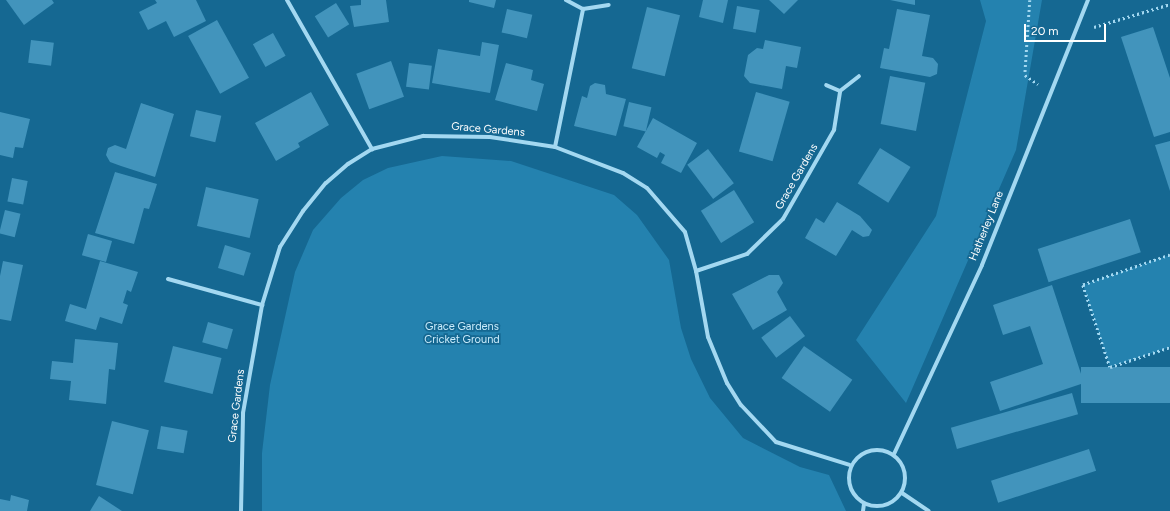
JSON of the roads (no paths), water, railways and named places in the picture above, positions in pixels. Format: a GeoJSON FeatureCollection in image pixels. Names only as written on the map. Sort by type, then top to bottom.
{"type":"FeatureCollection","features":[{"type":"Feature","properties":{"kind":"street"},"geometry":{"type":"LineString","coordinates":[[287,0],[372,149]]}},
{"type":"Feature","properties":{"kind":"street"},"geometry":{"type":"LineString","coordinates":[[566,0],[583,9],[609,5]]}},
{"type":"Feature","properties":{"kind":"street","name":"Hatherley Lane"},"geometry":{"type":"LineString","coordinates":[[894,454],[982,265],[1088,0]]}},
{"type":"Feature","properties":{"kind":"street"},"geometry":{"type":"LineString","coordinates":[[555,147],[583,9]]}},
{"type":"Feature","properties":{"kind":"street"},"geometry":{"type":"LineString","coordinates":[[826,85],[840,92],[859,76]]}},
{"type":"Feature","properties":{"kind":"street","name":"Grace Gardens"},"geometry":{"type":"LineString","coordinates":[[696,271],[747,254],[783,220],[834,130],[840,92]]}},
{"type":"Feature","properties":{"kind":"street","name":"Grace Gardens"},"geometry":{"type":"LineString","coordinates":[[241,511],[243,420],[262,305],[280,247],[303,211],[326,183],[372,149],[423,136],[456,135],[555,147],[623,173],[647,188],[685,232],[696,271],[708,337],[724,377],[741,405],[776,442],[850,465]]}},
{"type":"Feature","properties":{"kind":"street"},"geometry":{"type":"LineString","coordinates":[[168,279],[262,305]]}},
{"type":"Feature","properties":{"kind":"street"},"geometry":{"type":"LineString","coordinates":[[872,448],[894,454],[906,472],[902,493],[886,505],[864,504],[849,489],[850,465],[872,448]]}},
{"type":"Feature","properties":{"kind":"street"},"geometry":{"type":"LineString","coordinates":[[902,493],[929,511]]}},
{"type":"Feature","properties":{"kind":"street"},"geometry":{"type":"LineString","coordinates":[[863,511],[864,504]]}},
{"type":"Feature","properties":{"kind":"park label","name":"Grace Gardens Cricket Ground"},"geometry":{"type":"Point","coordinates":[462,334]}}]}
